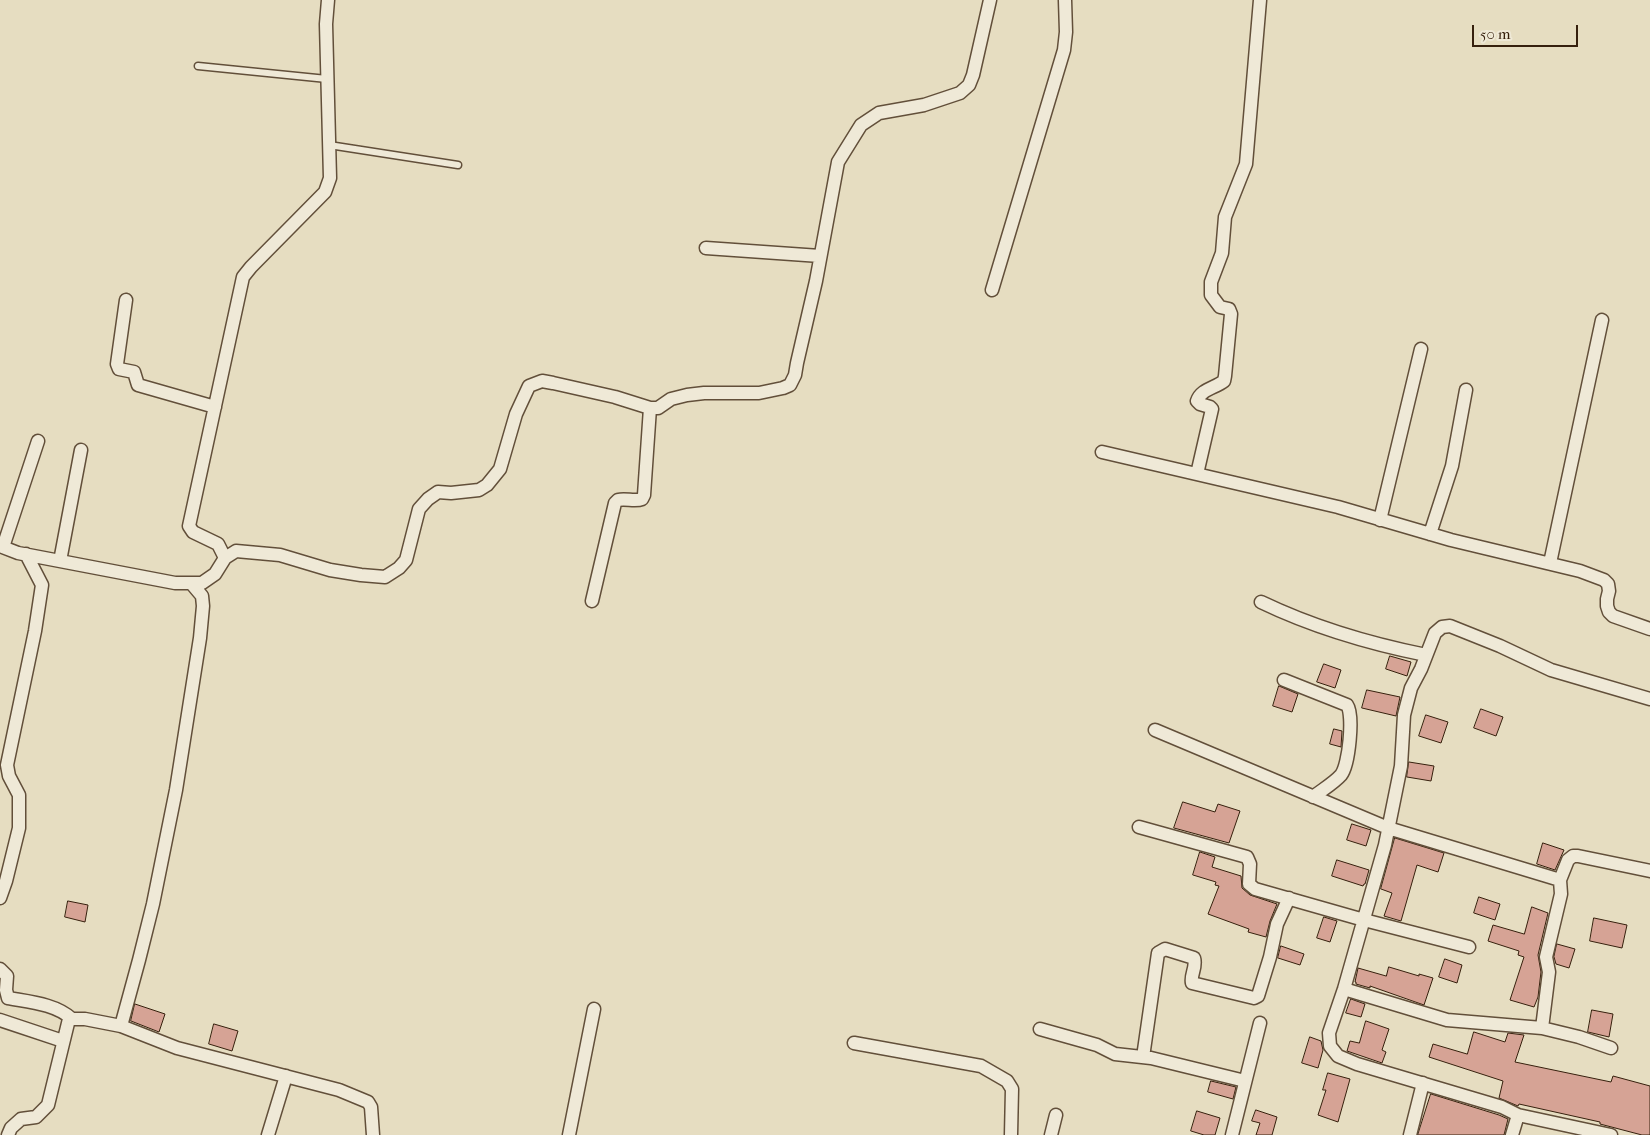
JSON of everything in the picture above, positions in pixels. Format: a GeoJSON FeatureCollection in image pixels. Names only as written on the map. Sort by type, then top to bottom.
{"type":"FeatureCollection","features":[{"type":"Feature","properties":{"kind":"street"},"geometry":{"type":"LineString","coordinates":[[225,558],[218,544],[193,532],[189,526],[243,277],[325,192],[330,178],[326,24],[328,0]]}},
{"type":"Feature","properties":{"kind":"street"},"geometry":{"type":"LineString","coordinates":[[38,441],[1,546],[26,554],[175,583],[202,583],[215,574],[225,558],[236,551],[280,555],[330,570],[361,576],[384,577],[399,568],[406,560],[419,509],[428,499],[438,492],[451,493],[479,490],[487,485],[500,469],[516,414],[529,386],[542,381],[615,396],[650,408],[658,408],[671,399],[687,394],[759,393],[790,386],[796,375],[838,162],[861,125],[879,112],[924,105],[960,93],[969,84],[973,75],[990,0]]}},
{"type":"Feature","properties":{"kind":"street"},"geometry":{"type":"LineString","coordinates":[[992,290],[1064,50],[1066,32],[1065,0]]}},
{"type":"Feature","properties":{"kind":"street"},"geometry":{"type":"LineString","coordinates":[[1197,474],[1212,409],[1200,404],[1197,401],[1198,397],[1224,381],[1225,376],[1231,314],[1229,310],[1220,307],[1211,296],[1211,282],[1222,253],[1224,218],[1246,164],[1260,0]]}},
{"type":"Feature","properties":{"kind":"street"},"geometry":{"type":"LineString","coordinates":[[706,248],[820,256]]}},
{"type":"Feature","properties":{"kind":"street"},"geometry":{"type":"LineString","coordinates":[[126,300],[117,364],[120,369],[134,372],[138,385],[215,407]]}},
{"type":"Feature","properties":{"kind":"street"},"geometry":{"type":"LineString","coordinates":[[1550,563],[1602,320]]}},
{"type":"Feature","properties":{"kind":"street"},"geometry":{"type":"LineString","coordinates":[[1380,520],[1421,349]]}},
{"type":"Feature","properties":{"kind":"street"},"geometry":{"type":"LineString","coordinates":[[1430,534],[1452,466],[1466,390]]}},
{"type":"Feature","properties":{"kind":"street"},"geometry":{"type":"LineString","coordinates":[[592,601],[615,503],[621,499],[638,501],[644,495],[650,408]]}},
{"type":"Feature","properties":{"kind":"street"},"geometry":{"type":"LineString","coordinates":[[60,561],[81,450]]}},
{"type":"Feature","properties":{"kind":"street"},"geometry":{"type":"LineString","coordinates":[[1102,452],[1338,507],[1430,534],[1550,563],[1604,580],[1608,584],[1607,599],[1609,612],[1613,616],[1650,629]]}},
{"type":"Feature","properties":{"kind":"street"},"geometry":{"type":"LineString","coordinates":[[0,898],[19,828],[19,795],[4,765],[34,640],[42,585],[26,554]]}},
{"type":"Feature","properties":{"kind":"street"},"geometry":{"type":"LineString","coordinates":[[121,1026],[153,904],[176,790],[200,638],[203,606],[202,596],[191,584]]}},
{"type":"Feature","properties":{"kind":"street"},"geometry":{"type":"LineString","coordinates":[[1261,602],[1280,612],[1382,646],[1426,655]]}},
{"type":"Feature","properties":{"kind":"street"},"geometry":{"type":"LineString","coordinates":[[1611,1135],[1518,1114],[1502,1107],[1357,1064],[1338,1056],[1330,1046],[1329,1033],[1344,989],[1385,845],[1401,766],[1404,715],[1411,688],[1435,633],[1442,628],[1450,626],[1500,646],[1551,670],[1649,695]]}},
{"type":"Feature","properties":{"kind":"street"},"geometry":{"type":"LineString","coordinates":[[1284,680],[1347,705],[1350,710],[1350,737],[1344,770],[1340,776],[1313,797]]}},
{"type":"Feature","properties":{"kind":"street"},"geometry":{"type":"LineString","coordinates":[[1155,730],[1388,828],[1560,880]]}},
{"type":"Feature","properties":{"kind":"street"},"geometry":{"type":"LineString","coordinates":[[1139,827],[1247,857],[1250,864],[1249,884],[1252,887],[1364,920],[1469,947]]}},
{"type":"Feature","properties":{"kind":"street"},"geometry":{"type":"LineString","coordinates":[[1542,1028],[1549,972],[1546,957],[1562,894],[1560,880],[1568,860],[1573,856],[1578,856],[1650,871]]}},
{"type":"Feature","properties":{"kind":"street"},"geometry":{"type":"LineString","coordinates":[[1142,1057],[1158,953],[1165,949],[1194,958],[1196,963],[1191,980],[1192,984],[1254,998],[1258,996],[1270,957],[1277,924],[1289,898]]}},
{"type":"Feature","properties":{"kind":"street"},"geometry":{"type":"LineString","coordinates":[[0,969],[7,976],[6,990],[8,998],[56,1009],[64,1012],[72,1019]]}},
{"type":"Feature","properties":{"kind":"street"},"geometry":{"type":"LineString","coordinates":[[1344,989],[1447,1020],[1542,1028],[1579,1037],[1611,1048]]}},
{"type":"Feature","properties":{"kind":"street"},"geometry":{"type":"LineString","coordinates":[[569,1135],[594,1009]]}},
{"type":"Feature","properties":{"kind":"street"},"geometry":{"type":"LineString","coordinates":[[8,1135],[11,1128],[21,1119],[36,1117],[48,1105],[68,1019],[85,1019],[121,1026],[177,1048],[339,1090],[368,1102],[371,1107],[373,1135]]}},
{"type":"Feature","properties":{"kind":"street"},"geometry":{"type":"LineString","coordinates":[[0,1020],[63,1041]]}},
{"type":"Feature","properties":{"kind":"street"},"geometry":{"type":"LineString","coordinates":[[1232,1135],[1260,1022]]}},
{"type":"Feature","properties":{"kind":"street"},"geometry":{"type":"LineString","coordinates":[[1040,1029],[1098,1046],[1115,1054],[1142,1057],[1245,1082]]}},
{"type":"Feature","properties":{"kind":"street"},"geometry":{"type":"LineString","coordinates":[[854,1043],[981,1066],[1007,1080],[1012,1089],[1010,1135]]}},
{"type":"Feature","properties":{"kind":"street"},"geometry":{"type":"LineString","coordinates":[[268,1135],[286,1076]]}},
{"type":"Feature","properties":{"kind":"street"},"geometry":{"type":"LineString","coordinates":[[1410,1135],[1423,1083]]}},
{"type":"Feature","properties":{"kind":"street"},"geometry":{"type":"LineString","coordinates":[[1512,1135],[1518,1114]]}},
{"type":"Feature","properties":{"kind":"street"},"geometry":{"type":"LineString","coordinates":[[1051,1135],[1056,1116]]}},
{"type":"Feature","properties":{"kind":"lane"},"geometry":{"type":"LineString","coordinates":[[198,66],[327,79]]}},
{"type":"Feature","properties":{"kind":"lane"},"geometry":{"type":"LineString","coordinates":[[329,145],[458,165]]}},
{"type":"Feature","properties":{"kind":"building"},"geometry":{"type":"Polygon","coordinates":[[[1390,656],[1411,662],[1407,676],[1386,669],[1390,656]]]}},
{"type":"Feature","properties":{"kind":"building"},"geometry":{"type":"Polygon","coordinates":[[[1324,664],[1341,670],[1335,688],[1317,682],[1324,664]]]}},
{"type":"Feature","properties":{"kind":"building"},"geometry":{"type":"Polygon","coordinates":[[[1279,686],[1298,694],[1292,712],[1273,706],[1279,686]]]}},
{"type":"Feature","properties":{"kind":"building"},"geometry":{"type":"Polygon","coordinates":[[[1367,690],[1400,697],[1396,716],[1362,708],[1367,690]]]}},
{"type":"Feature","properties":{"kind":"building"},"geometry":{"type":"Polygon","coordinates":[[[1481,709],[1503,717],[1496,736],[1474,728],[1481,709]]]}},
{"type":"Feature","properties":{"kind":"building"},"geometry":{"type":"Polygon","coordinates":[[[1426,715],[1448,722],[1441,743],[1419,736],[1426,715]]]}},
{"type":"Feature","properties":{"kind":"building"},"geometry":{"type":"Polygon","coordinates":[[[1334,729],[1342,731],[1341,747],[1330,744],[1334,729]]]}},
{"type":"Feature","properties":{"kind":"building"},"geometry":{"type":"Polygon","coordinates":[[[1409,762],[1434,766],[1431,781],[1407,777],[1409,762]]]}},
{"type":"Feature","properties":{"kind":"building"},"geometry":{"type":"Polygon","coordinates":[[[1183,802],[1215,812],[1218,804],[1240,811],[1229,843],[1174,828],[1183,802]]]}},
{"type":"Feature","properties":{"kind":"building"},"geometry":{"type":"Polygon","coordinates":[[[1352,824],[1371,830],[1366,846],[1347,840],[1352,824]]]}},
{"type":"Feature","properties":{"kind":"building"},"geometry":{"type":"Polygon","coordinates":[[[1395,838],[1444,853],[1438,872],[1417,865],[1401,921],[1384,916],[1392,893],[1381,889],[1395,838]]]}},
{"type":"Feature","properties":{"kind":"building"},"geometry":{"type":"Polygon","coordinates":[[[1543,843],[1564,850],[1555,870],[1537,864],[1543,843]]]}},
{"type":"Feature","properties":{"kind":"building"},"geometry":{"type":"Polygon","coordinates":[[[1200,852],[1215,857],[1212,867],[1241,876],[1242,888],[1250,895],[1277,904],[1266,937],[1248,932],[1249,929],[1208,914],[1219,886],[1215,885],[1216,882],[1193,875],[1200,852]]]}},
{"type":"Feature","properties":{"kind":"building"},"geometry":{"type":"Polygon","coordinates":[[[1337,860],[1369,870],[1365,884],[1363,886],[1332,876],[1337,860]]]}},
{"type":"Feature","properties":{"kind":"building"},"geometry":{"type":"Polygon","coordinates":[[[1479,897],[1500,904],[1495,920],[1474,913],[1479,897]]]}},
{"type":"Feature","properties":{"kind":"building"},"geometry":{"type":"Polygon","coordinates":[[[68,901],[88,905],[85,922],[65,917],[68,901]]]}},
{"type":"Feature","properties":{"kind":"building"},"geometry":{"type":"Polygon","coordinates":[[[1532,907],[1548,913],[1538,955],[1541,972],[1538,997],[1534,1007],[1510,1000],[1524,957],[1518,955],[1519,951],[1488,941],[1493,925],[1524,934],[1532,907]]]}},
{"type":"Feature","properties":{"kind":"building"},"geometry":{"type":"Polygon","coordinates":[[[1324,917],[1337,921],[1330,942],[1317,938],[1324,917]]]}},
{"type":"Feature","properties":{"kind":"building"},"geometry":{"type":"Polygon","coordinates":[[[1594,918],[1627,925],[1622,948],[1590,941],[1594,918]]]}},
{"type":"Feature","properties":{"kind":"building"},"geometry":{"type":"Polygon","coordinates":[[[1557,944],[1575,949],[1569,968],[1556,964],[1554,957],[1557,944]]]}},
{"type":"Feature","properties":{"kind":"building"},"geometry":{"type":"Polygon","coordinates":[[[1281,946],[1304,954],[1300,965],[1278,958],[1281,946]]]}},
{"type":"Feature","properties":{"kind":"building"},"geometry":{"type":"Polygon","coordinates":[[[1445,959],[1462,965],[1457,983],[1439,977],[1445,959]]]}},
{"type":"Feature","properties":{"kind":"building"},"geometry":{"type":"Polygon","coordinates":[[[1389,967],[1433,978],[1424,1005],[1370,986],[1370,988],[1356,984],[1355,982],[1358,968],[1386,976],[1389,967]]]}},
{"type":"Feature","properties":{"kind":"building"},"geometry":{"type":"Polygon","coordinates":[[[1351,999],[1365,1004],[1361,1017],[1346,1013],[1351,999]]]}},
{"type":"Feature","properties":{"kind":"building"},"geometry":{"type":"Polygon","coordinates":[[[135,1004],[165,1014],[159,1032],[131,1021],[135,1004]]]}},
{"type":"Feature","properties":{"kind":"building"},"geometry":{"type":"Polygon","coordinates":[[[1592,1010],[1613,1014],[1609,1037],[1588,1032],[1592,1010]]]}},
{"type":"Feature","properties":{"kind":"building"},"geometry":{"type":"Polygon","coordinates":[[[1366,1021],[1389,1029],[1382,1050],[1386,1052],[1382,1063],[1347,1051],[1350,1041],[1359,1043],[1366,1021]]]}},
{"type":"Feature","properties":{"kind":"building"},"geometry":{"type":"Polygon","coordinates":[[[214,1024],[238,1031],[232,1051],[209,1044],[214,1024]]]}},
{"type":"Feature","properties":{"kind":"building"},"geometry":{"type":"Polygon","coordinates":[[[1474,1032],[1505,1042],[1508,1033],[1524,1035],[1515,1062],[1611,1082],[1613,1076],[1650,1086],[1650,1135],[1642,1135],[1600,1124],[1600,1122],[1519,1104],[1518,1106],[1499,1098],[1503,1081],[1429,1057],[1433,1044],[1467,1054],[1474,1032]]]}},
{"type":"Feature","properties":{"kind":"building"},"geometry":{"type":"Polygon","coordinates":[[[1310,1037],[1321,1041],[1323,1050],[1318,1068],[1302,1063],[1310,1037]]]}},
{"type":"Feature","properties":{"kind":"building"},"geometry":{"type":"Polygon","coordinates":[[[1328,1073],[1350,1079],[1338,1122],[1318,1115],[1326,1090],[1323,1090],[1328,1073]]]}},
{"type":"Feature","properties":{"kind":"building"},"geometry":{"type":"Polygon","coordinates":[[[1211,1081],[1236,1087],[1233,1099],[1208,1092],[1211,1081]]]}},
{"type":"Feature","properties":{"kind":"building"},"geometry":{"type":"Polygon","coordinates":[[[1431,1094],[1508,1119],[1504,1135],[1418,1135],[1431,1094]]]}},
{"type":"Feature","properties":{"kind":"building"},"geometry":{"type":"Polygon","coordinates":[[[1256,1110],[1277,1117],[1272,1135],[1256,1135],[1260,1123],[1252,1121],[1256,1110]]]}},
{"type":"Feature","properties":{"kind":"building"},"geometry":{"type":"Polygon","coordinates":[[[1197,1111],[1220,1118],[1215,1135],[1204,1135],[1191,1131],[1197,1111]]]}}]}
